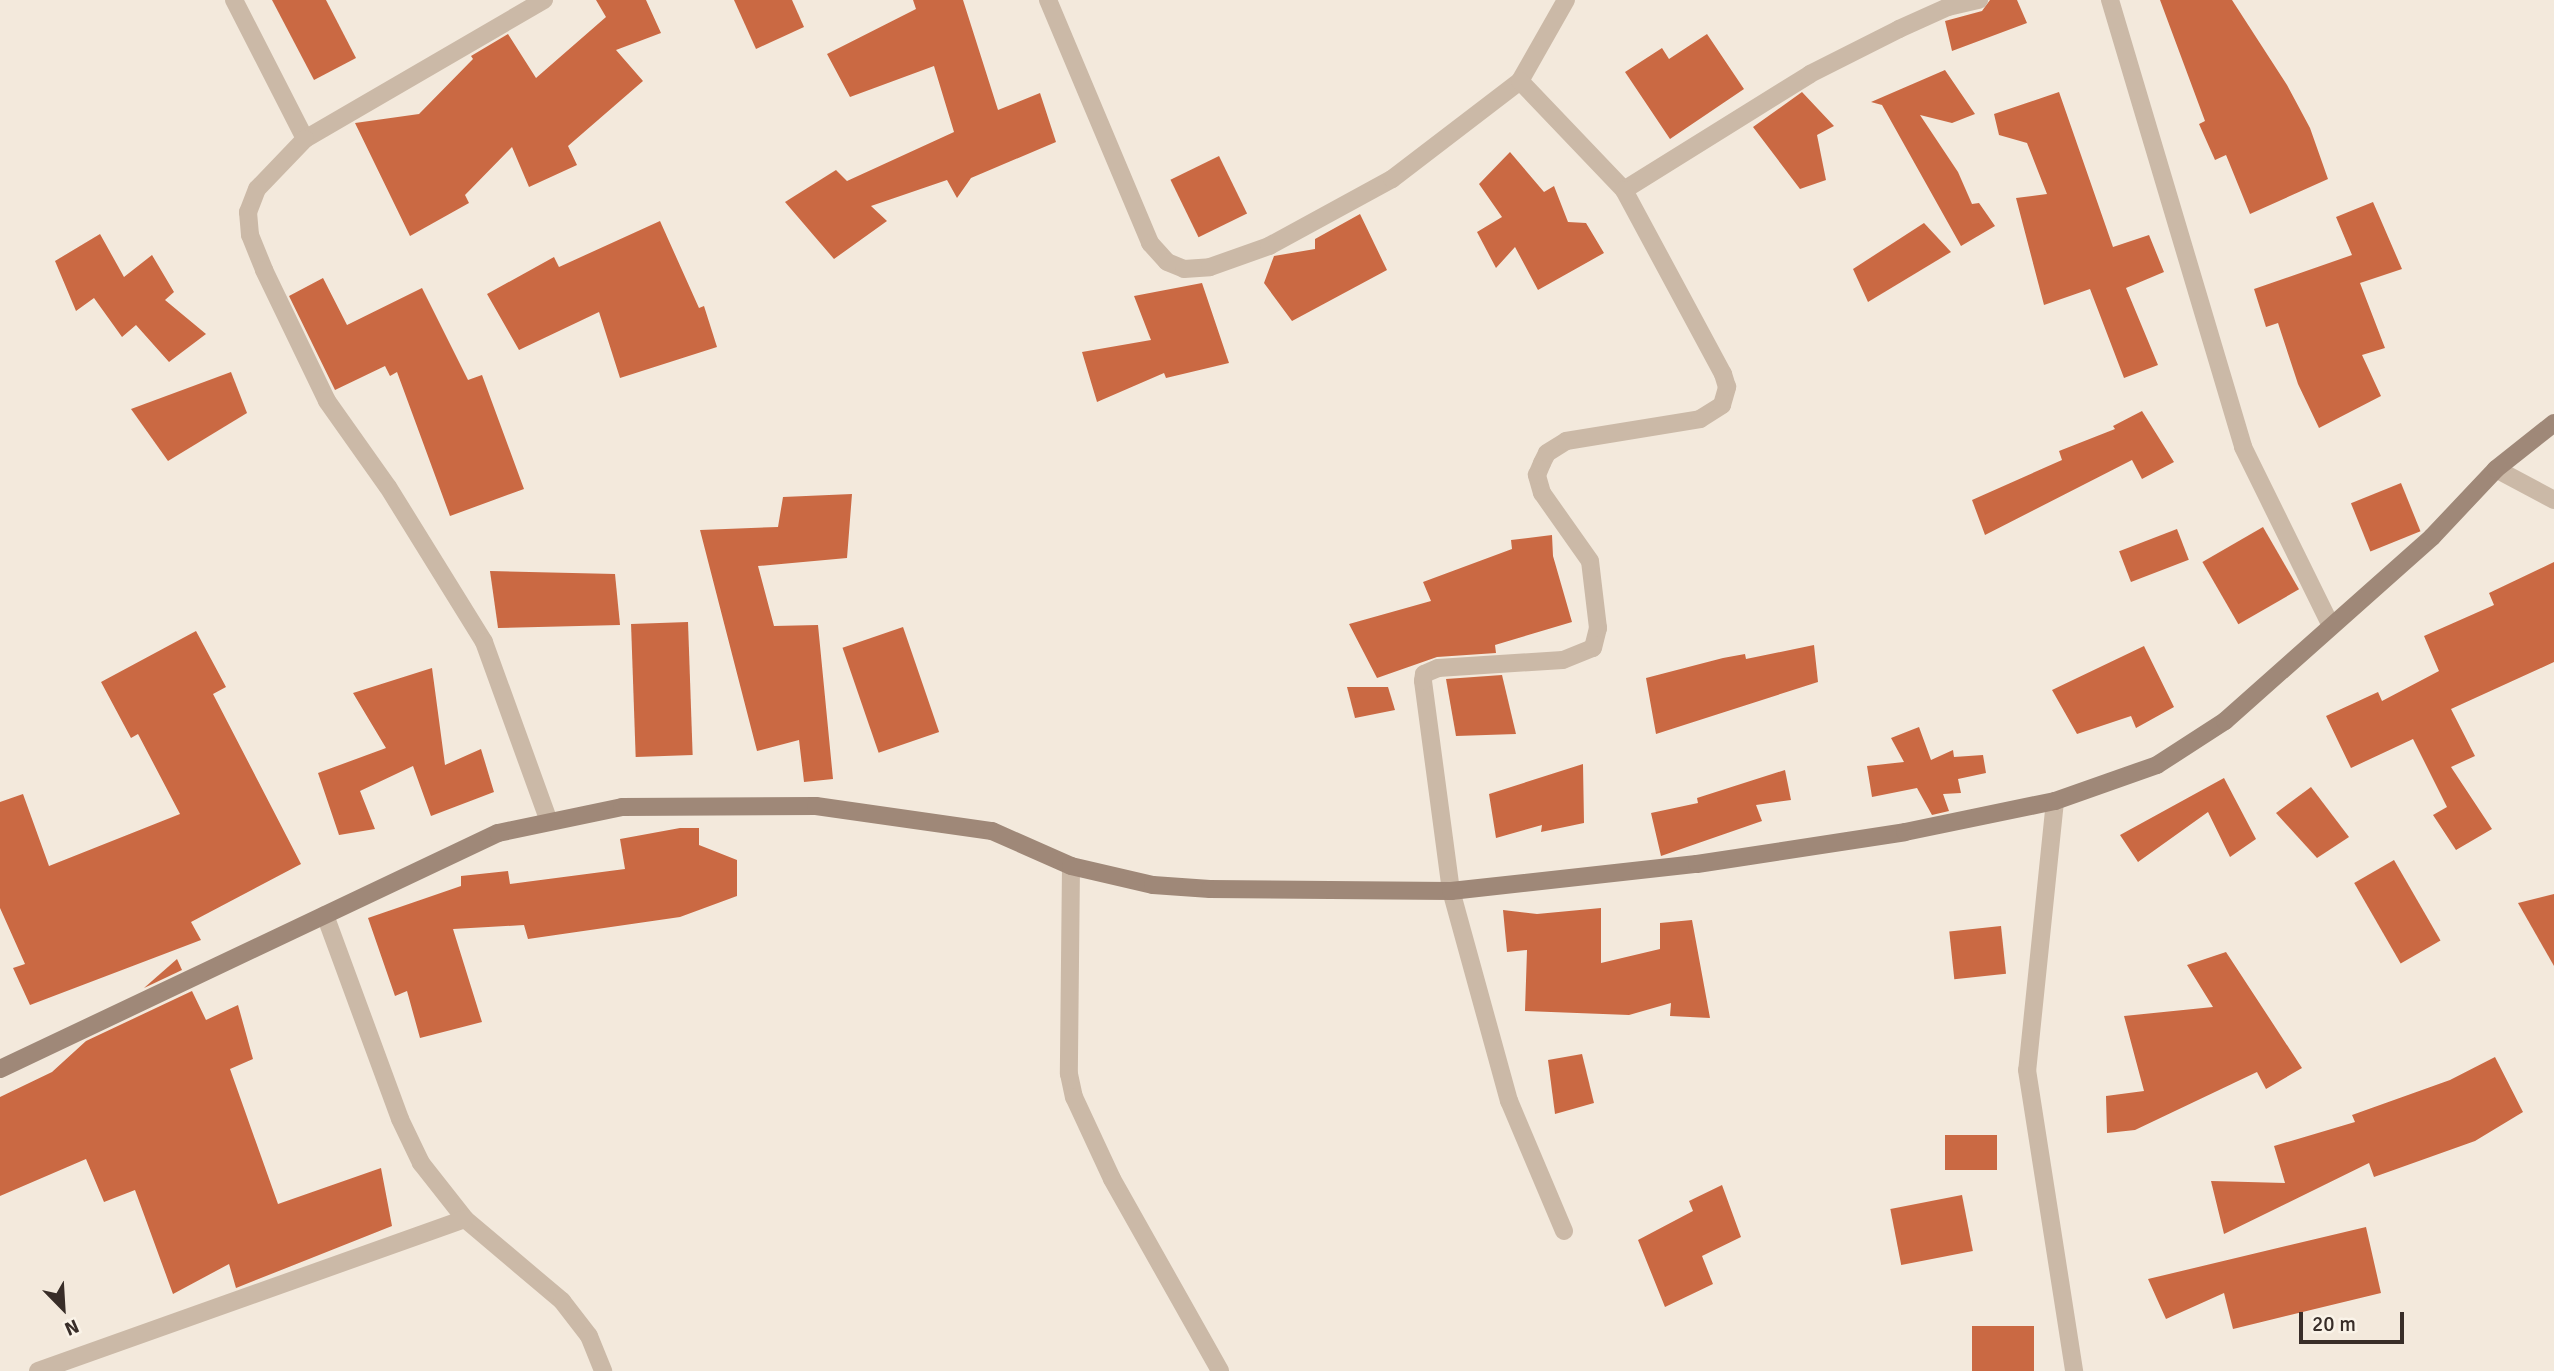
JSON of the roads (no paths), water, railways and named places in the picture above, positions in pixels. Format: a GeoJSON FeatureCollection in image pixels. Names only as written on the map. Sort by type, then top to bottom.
{"type":"FeatureCollection","features":[{"type":"Feature","properties":{"kind":"street"},"geometry":{"type":"LineString","coordinates":[[234,0],[305,139]]}},
{"type":"Feature","properties":{"kind":"street"},"geometry":{"type":"LineString","coordinates":[[544,0],[305,139],[257,189],[248,212],[250,235],[283,315],[327,401],[388,487],[484,642],[548,819]]}},
{"type":"Feature","properties":{"kind":"street"},"geometry":{"type":"LineString","coordinates":[[1048,0],[1150,243],[1167,262],[1184,269],[1210,267],[1269,246],[1392,179],[1520,81],[1566,0]]}},
{"type":"Feature","properties":{"kind":"street"},"geometry":{"type":"LineString","coordinates":[[1625,190],[1810,75],[1899,29],[1979,0]]}},
{"type":"Feature","properties":{"kind":"street"},"geometry":{"type":"LineString","coordinates":[[2110,0],[2243,447],[2330,624]]}},
{"type":"Feature","properties":{"kind":"street"},"geometry":{"type":"LineString","coordinates":[[1520,81],[1625,190],[1723,374],[1726,397],[1722,405],[1700,419],[1566,442],[1547,453],[1537,475],[1542,493],[1590,561],[1598,628],[1593,648],[1563,660],[1437,668],[1424,674],[1451,891],[1509,1101],[1564,1231]]}},
{"type":"Feature","properties":{"kind":"street"},"geometry":{"type":"LineString","coordinates":[[0,1069],[498,833],[548,819],[622,807],[816,806],[992,831],[1071,866],[1125,880],[1193,888],[1451,891],[1697,864],[1905,832],[2055,801],[2157,765],[2225,720],[2295,662],[2330,624],[2432,537],[2496,469],[2554,423]]}},
{"type":"Feature","properties":{"kind":"street"},"geometry":{"type":"LineString","coordinates":[[2496,469],[2554,500]]}},
{"type":"Feature","properties":{"kind":"street"},"geometry":{"type":"LineString","coordinates":[[2055,801],[2027,1070],[2074,1371]]}},
{"type":"Feature","properties":{"kind":"street"},"geometry":{"type":"LineString","coordinates":[[1071,866],[1069,1074],[1074,1097],[1112,1179],[1220,1371]]}},
{"type":"Feature","properties":{"kind":"street"},"geometry":{"type":"LineString","coordinates":[[325,915],[400,1119],[421,1163],[465,1219],[562,1301],[589,1336],[603,1371]]}},
{"type":"Feature","properties":{"kind":"street"},"geometry":{"type":"LineString","coordinates":[[38,1371],[465,1219]]}}]}
